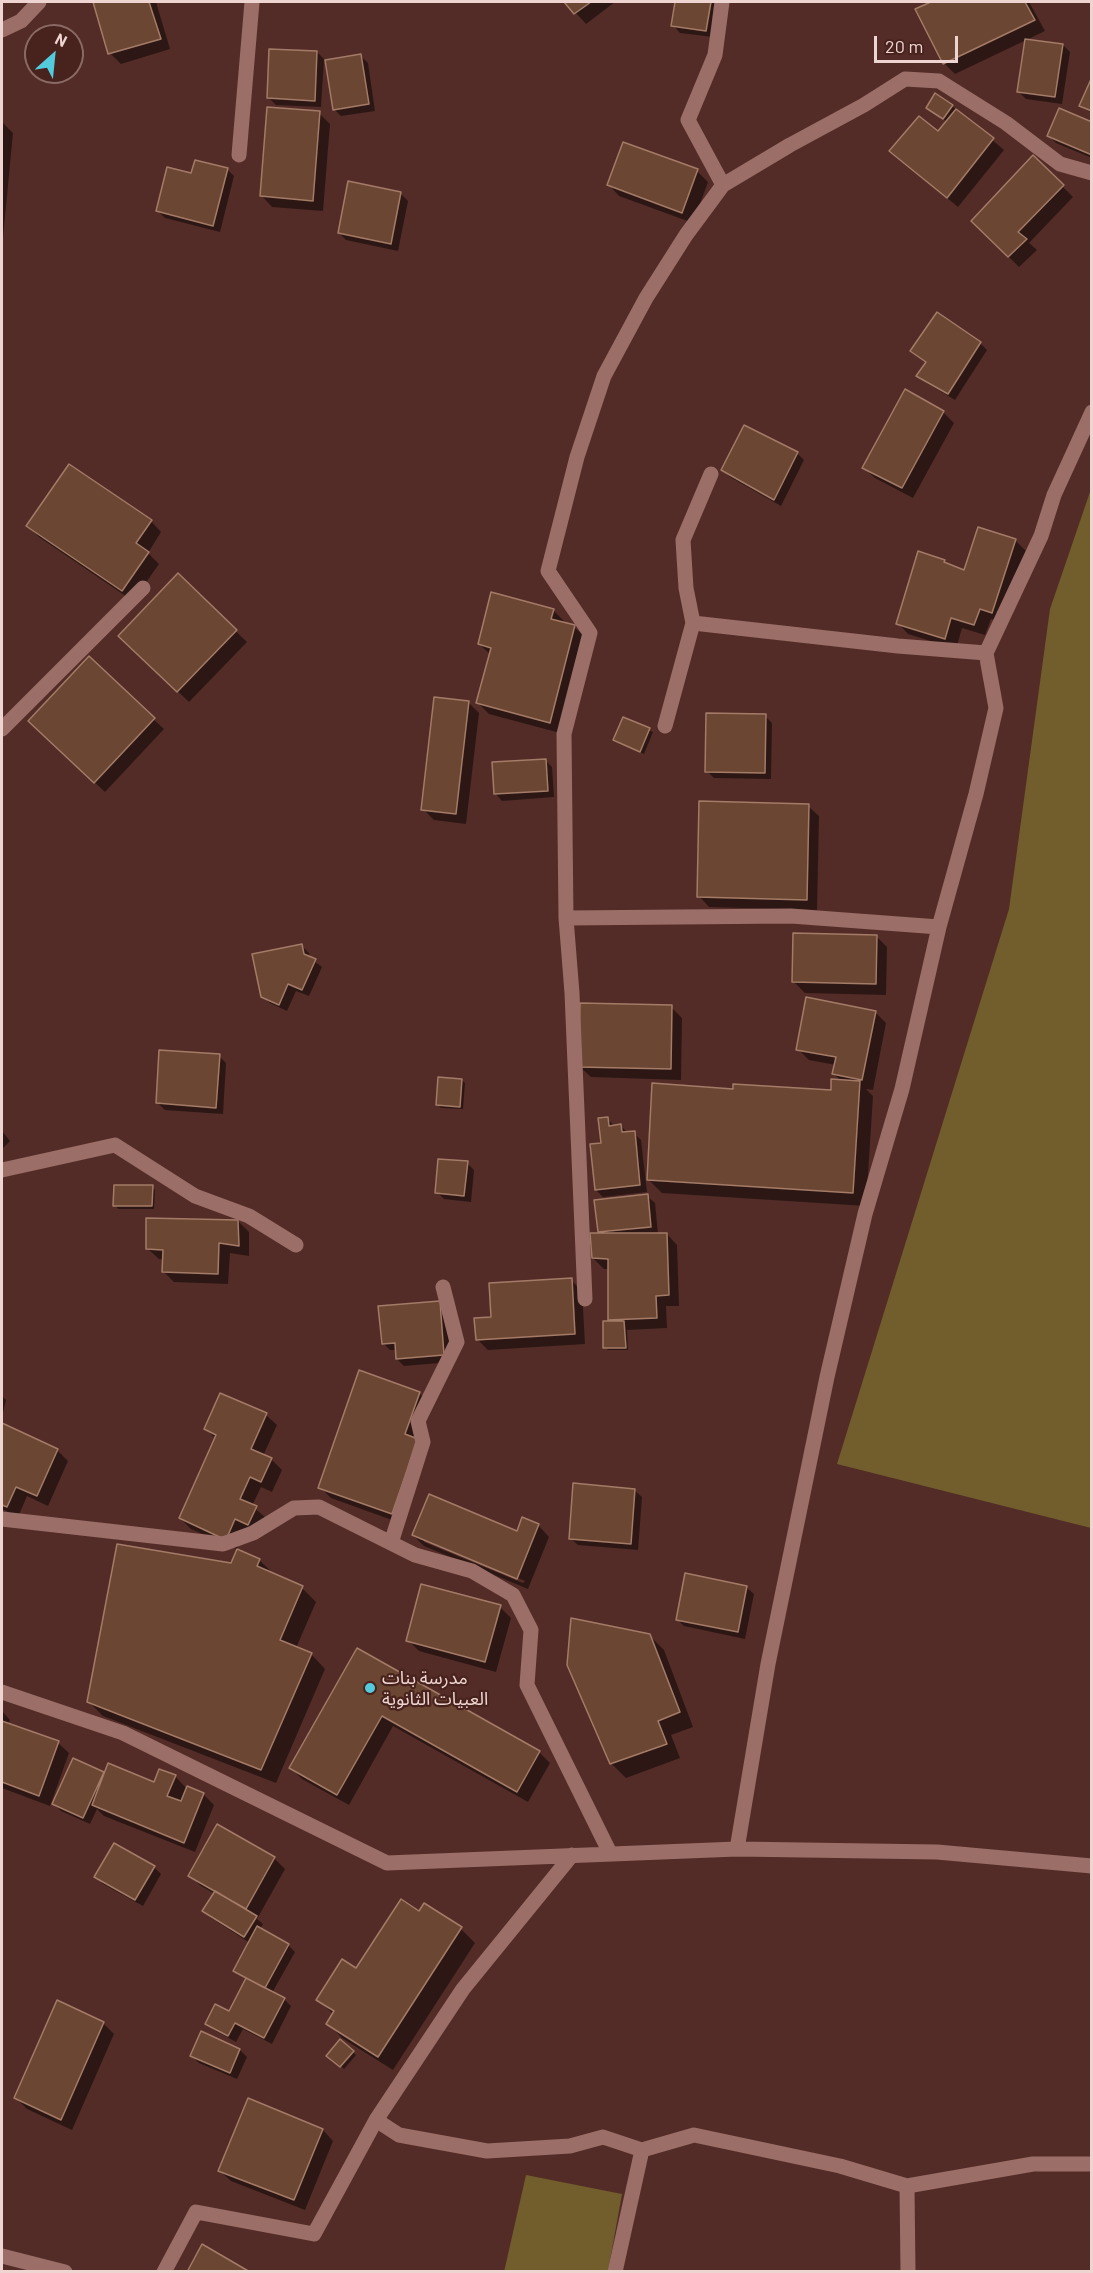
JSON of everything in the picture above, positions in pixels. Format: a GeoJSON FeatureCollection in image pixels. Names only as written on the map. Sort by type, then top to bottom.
{"type":"FeatureCollection","features":[{"type":"Feature","properties":{"kind":"street"},"geometry":{"type":"LineString","coordinates":[[2,30],[21,21],[39,2]]}},
{"type":"Feature","properties":{"kind":"street"},"geometry":{"type":"LineString","coordinates":[[240,155],[252,2]]}},
{"type":"Feature","properties":{"kind":"street"},"geometry":{"type":"LineString","coordinates":[[722,2],[715,55],[688,120],[723,185]]}},
{"type":"Feature","properties":{"kind":"street"},"geometry":{"type":"LineString","coordinates":[[585,1299],[572,993],[566,918],[564,734],[590,633],[548,571],[577,457],[604,376],[657,280],[686,235],[723,185],[864,105],[904,79],[939,81],[1006,123],[1060,164],[1092,173]]}},
{"type":"Feature","properties":{"kind":"street"},"geometry":{"type":"LineString","coordinates":[[737,1849],[768,1664],[827,1377],[865,1214],[902,1089],[939,927],[976,794],[996,708],[986,653],[1041,536],[1054,495],[1092,412]]}},
{"type":"Feature","properties":{"kind":"street"},"geometry":{"type":"LineString","coordinates":[[665,726],[693,623],[686,588],[683,540],[711,474]]}},
{"type":"Feature","properties":{"kind":"street"},"geometry":{"type":"LineString","coordinates":[[2,729],[143,588]]}},
{"type":"Feature","properties":{"kind":"street"},"geometry":{"type":"LineString","coordinates":[[693,623],[898,646],[986,653]]}},
{"type":"Feature","properties":{"kind":"street"},"geometry":{"type":"LineString","coordinates":[[566,918],[791,916],[939,927]]}},
{"type":"Feature","properties":{"kind":"street"},"geometry":{"type":"LineString","coordinates":[[2,1170],[115,1145],[195,1196],[249,1216],[296,1245]]}},
{"type":"Feature","properties":{"kind":"street"},"geometry":{"type":"LineString","coordinates":[[391,1543],[423,1442],[418,1421],[457,1342],[443,1287]]}},
{"type":"Feature","properties":{"kind":"street"},"geometry":{"type":"LineString","coordinates":[[2,1520],[223,1544],[254,1533],[294,1508],[319,1507],[415,1556],[472,1571],[513,1595],[531,1630],[527,1685],[610,1853]]}},
{"type":"Feature","properties":{"kind":"street"},"geometry":{"type":"LineString","coordinates":[[2,1692],[123,1733],[387,1863],[737,1849],[937,1852],[1092,1866]]}},
{"type":"Feature","properties":{"kind":"street"},"geometry":{"type":"LineString","coordinates":[[164,2271],[196,2212],[314,2234],[376,2120],[463,1989],[572,1854]]}},
{"type":"Feature","properties":{"kind":"street"},"geometry":{"type":"LineString","coordinates":[[376,2120],[399,2135],[487,2151],[570,2146],[603,2137],[642,2150],[694,2135],[840,2166],[907,2186],[1033,2164],[1092,2164]]}},
{"type":"Feature","properties":{"kind":"street"},"geometry":{"type":"LineString","coordinates":[[615,2271],[642,2150]]}},
{"type":"Feature","properties":{"kind":"street"},"geometry":{"type":"LineString","coordinates":[[907,2186],[908,2271]]}},
{"type":"Feature","properties":{"kind":"street"},"geometry":{"type":"LineString","coordinates":[[2,2256],[65,2271]]}},
{"type":"Feature","properties":{"kind":"shaded area"},"geometry":{"type":"Polygon","coordinates":[[[1091,489],[1091,1528],[837,1464],[1009,909],[1050,609],[1091,489]]]}},
{"type":"Feature","properties":{"kind":"shaded area"},"geometry":{"type":"Polygon","coordinates":[[[526,2175],[622,2194],[608,2271],[504,2272],[526,2175]]]}},
{"type":"Feature","properties":{"kind":"building"},"geometry":{"type":"Polygon","coordinates":[[[93,2],[149,2],[161,39],[108,54],[93,2]]]}},
{"type":"Feature","properties":{"kind":"building"},"geometry":{"type":"Polygon","coordinates":[[[564,2],[591,2],[574,14],[564,2]]]}},
{"type":"Feature","properties":{"kind":"building"},"geometry":{"type":"Polygon","coordinates":[[[675,2],[711,2],[706,31],[671,26],[675,2]]]}},
{"type":"Feature","properties":{"kind":"building"},"geometry":{"type":"Polygon","coordinates":[[[931,2],[1025,2],[1035,20],[943,64],[915,9],[931,2]]]}},
{"type":"Feature","properties":{"kind":"building"},"geometry":{"type":"Polygon","coordinates":[[[1025,39],[1063,44],[1055,97],[1017,92],[1025,39]]]}},
{"type":"Feature","properties":{"kind":"building"},"geometry":{"type":"Polygon","coordinates":[[[269,49],[317,51],[315,101],[267,98],[269,49]]]}},
{"type":"Feature","properties":{"kind":"building"},"geometry":{"type":"Polygon","coordinates":[[[361,54],[369,104],[333,110],[325,60],[361,54]]]}},
{"type":"Feature","properties":{"kind":"building"},"geometry":{"type":"Polygon","coordinates":[[[1092,77],[1092,111],[1079,106],[1092,77]]]}},
{"type":"Feature","properties":{"kind":"building"},"geometry":{"type":"Polygon","coordinates":[[[935,93],[953,105],[943,119],[926,108],[935,93]]]}},
{"type":"Feature","properties":{"kind":"building"},"geometry":{"type":"Polygon","coordinates":[[[267,107],[320,111],[313,201],[260,196],[267,107]]]}},
{"type":"Feature","properties":{"kind":"building"},"geometry":{"type":"Polygon","coordinates":[[[1059,108],[1092,122],[1092,155],[1047,136],[1059,108]]]}},
{"type":"Feature","properties":{"kind":"building"},"geometry":{"type":"Polygon","coordinates":[[[956,109],[994,138],[947,198],[889,151],[919,116],[938,131],[956,109]]]}},
{"type":"Feature","properties":{"kind":"building"},"geometry":{"type":"Polygon","coordinates":[[[623,142],[698,169],[682,213],[607,185],[623,142]]]}},
{"type":"Feature","properties":{"kind":"building"},"geometry":{"type":"Polygon","coordinates":[[[1033,155],[1064,185],[1018,232],[1027,239],[1008,257],[971,221],[1033,155]]]}},
{"type":"Feature","properties":{"kind":"building"},"geometry":{"type":"Polygon","coordinates":[[[195,160],[228,168],[213,226],[156,211],[167,167],[191,173],[195,160]]]}},
{"type":"Feature","properties":{"kind":"building"},"geometry":{"type":"Polygon","coordinates":[[[348,181],[401,192],[391,244],[338,233],[348,181]]]}},
{"type":"Feature","properties":{"kind":"building"},"geometry":{"type":"Polygon","coordinates":[[[937,312],[981,342],[948,394],[916,376],[926,362],[910,351],[937,312]]]}},
{"type":"Feature","properties":{"kind":"building"},"geometry":{"type":"Polygon","coordinates":[[[905,389],[944,411],[902,488],[862,468],[905,389]]]}},
{"type":"Feature","properties":{"kind":"building"},"geometry":{"type":"Polygon","coordinates":[[[744,425],[798,452],[774,500],[721,470],[744,425]]]}},
{"type":"Feature","properties":{"kind":"building"},"geometry":{"type":"Polygon","coordinates":[[[69,464],[152,520],[136,543],[149,552],[122,591],[26,526],[69,464]]]}},
{"type":"Feature","properties":{"kind":"building"},"geometry":{"type":"Polygon","coordinates":[[[978,527],[1016,539],[992,613],[980,609],[974,625],[951,618],[945,639],[896,624],[918,551],[945,560],[944,562],[964,570],[978,527]]]}},
{"type":"Feature","properties":{"kind":"building"},"geometry":{"type":"Polygon","coordinates":[[[178,573],[237,630],[177,692],[118,636],[178,573]]]}},
{"type":"Feature","properties":{"kind":"building"},"geometry":{"type":"Polygon","coordinates":[[[491,592],[554,609],[551,619],[575,625],[550,723],[476,703],[491,648],[478,644],[491,592]]]}},
{"type":"Feature","properties":{"kind":"building"},"geometry":{"type":"Polygon","coordinates":[[[89,656],[155,718],[94,783],[28,721],[89,656]]]}},
{"type":"Feature","properties":{"kind":"building"},"geometry":{"type":"Polygon","coordinates":[[[434,697],[469,701],[456,814],[421,810],[434,697]]]}},
{"type":"Feature","properties":{"kind":"building"},"geometry":{"type":"Polygon","coordinates":[[[706,713],[766,714],[765,773],[705,772],[706,713]]]}},
{"type":"Feature","properties":{"kind":"building"},"geometry":{"type":"Polygon","coordinates":[[[623,717],[650,728],[640,752],[613,740],[623,717]]]}},
{"type":"Feature","properties":{"kind":"building"},"geometry":{"type":"Polygon","coordinates":[[[546,759],[548,791],[494,794],[492,762],[546,759]]]}},
{"type":"Feature","properties":{"kind":"building"},"geometry":{"type":"Polygon","coordinates":[[[699,801],[809,804],[807,900],[697,897],[699,801]]]}},
{"type":"Feature","properties":{"kind":"building"},"geometry":{"type":"Polygon","coordinates":[[[793,933],[877,935],[876,984],[792,982],[793,933]]]}},
{"type":"Feature","properties":{"kind":"building"},"geometry":{"type":"Polygon","coordinates":[[[302,944],[304,954],[316,959],[302,990],[288,984],[279,1005],[261,997],[252,954],[302,944]]]}},
{"type":"Feature","properties":{"kind":"building"},"geometry":{"type":"Polygon","coordinates":[[[806,997],[876,1011],[862,1080],[832,1074],[836,1057],[796,1050],[806,997]]]}},
{"type":"Feature","properties":{"kind":"building"},"geometry":{"type":"Polygon","coordinates":[[[580,1003],[672,1005],[671,1069],[578,1067],[580,1003]]]}},
{"type":"Feature","properties":{"kind":"building"},"geometry":{"type":"Polygon","coordinates":[[[159,1050],[220,1054],[216,1108],[156,1103],[159,1050]]]}},
{"type":"Feature","properties":{"kind":"building"},"geometry":{"type":"Polygon","coordinates":[[[438,1077],[462,1079],[460,1107],[436,1105],[438,1077]]]}},
{"type":"Feature","properties":{"kind":"building"},"geometry":{"type":"Polygon","coordinates":[[[831,1079],[860,1081],[853,1193],[647,1180],[652,1083],[733,1089],[733,1084],[831,1090],[831,1079]]]}},
{"type":"Feature","properties":{"kind":"building"},"geometry":{"type":"Polygon","coordinates":[[[608,1117],[609,1126],[621,1124],[622,1132],[635,1131],[640,1185],[595,1190],[590,1144],[601,1143],[598,1118],[608,1117]]]}},
{"type":"Feature","properties":{"kind":"building"},"geometry":{"type":"Polygon","coordinates":[[[438,1159],[468,1161],[464,1196],[435,1193],[438,1159]]]}},
{"type":"Feature","properties":{"kind":"building"},"geometry":{"type":"Polygon","coordinates":[[[114,1185],[153,1185],[152,1206],[113,1206],[114,1185]]]}},
{"type":"Feature","properties":{"kind":"building"},"geometry":{"type":"Polygon","coordinates":[[[648,1194],[651,1227],[598,1232],[594,1200],[648,1194]]]}},
{"type":"Feature","properties":{"kind":"building"},"geometry":{"type":"Polygon","coordinates":[[[146,1218],[238,1220],[239,1246],[219,1243],[218,1274],[162,1272],[163,1250],[146,1249],[146,1218]]]}},
{"type":"Feature","properties":{"kind":"building"},"geometry":{"type":"Polygon","coordinates":[[[590,1233],[667,1233],[669,1295],[656,1296],[657,1318],[608,1320],[608,1259],[592,1258],[590,1233]]]}},
{"type":"Feature","properties":{"kind":"building"},"geometry":{"type":"Polygon","coordinates":[[[572,1278],[575,1334],[476,1340],[474,1318],[491,1317],[489,1283],[572,1278]]]}},
{"type":"Feature","properties":{"kind":"building"},"geometry":{"type":"Polygon","coordinates":[[[440,1301],[444,1355],[396,1359],[395,1343],[382,1344],[378,1306],[440,1301]]]}},
{"type":"Feature","properties":{"kind":"building"},"geometry":{"type":"Polygon","coordinates":[[[603,1321],[624,1321],[626,1348],[603,1348],[603,1321]]]}},
{"type":"Feature","properties":{"kind":"building"},"geometry":{"type":"Polygon","coordinates":[[[359,1370],[420,1392],[405,1434],[418,1439],[392,1514],[318,1488],[359,1370]]]}},
{"type":"Feature","properties":{"kind":"building"},"geometry":{"type":"Polygon","coordinates":[[[220,1393],[267,1413],[251,1449],[272,1458],[261,1482],[250,1477],[240,1499],[257,1506],[248,1525],[235,1519],[226,1540],[179,1518],[216,1435],[204,1429],[220,1393]]]}},
{"type":"Feature","properties":{"kind":"building"},"geometry":{"type":"Polygon","coordinates":[[[2,1423],[58,1449],[37,1496],[16,1487],[7,1507],[2,1505],[2,1423]]]}},
{"type":"Feature","properties":{"kind":"building"},"geometry":{"type":"Polygon","coordinates":[[[573,1483],[635,1489],[631,1544],[569,1539],[573,1483]]]}},
{"type":"Feature","properties":{"kind":"building"},"geometry":{"type":"Polygon","coordinates":[[[429,1494],[517,1531],[522,1517],[539,1524],[517,1579],[412,1535],[429,1494]]]}},
{"type":"Feature","properties":{"kind":"building"},"geometry":{"type":"Polygon","coordinates":[[[117,1544],[231,1563],[237,1549],[260,1559],[257,1566],[303,1586],[280,1640],[312,1653],[261,1770],[87,1702],[117,1544]]]}},
{"type":"Feature","properties":{"kind":"building"},"geometry":{"type":"Polygon","coordinates":[[[685,1573],[747,1586],[738,1632],[676,1620],[685,1573]]]}},
{"type":"Feature","properties":{"kind":"building"},"geometry":{"type":"Polygon","coordinates":[[[421,1584],[501,1605],[485,1662],[406,1641],[421,1584]]]}},
{"type":"Feature","properties":{"kind":"building"},"geometry":{"type":"Polygon","coordinates":[[[571,1618],[650,1634],[680,1712],[658,1721],[667,1744],[610,1764],[567,1665],[571,1618]]]}},
{"type":"Feature","properties":{"kind":"building","name":"مدرسة بنات العبيات الثانوية"},"geometry":{"type":"Polygon","coordinates":[[[357,1648],[540,1751],[517,1792],[382,1716],[337,1795],[289,1768],[357,1648]]]}},
{"type":"Feature","properties":{"kind":"building"},"geometry":{"type":"Polygon","coordinates":[[[2,1721],[59,1741],[39,1796],[2,1782],[2,1721]]]}},
{"type":"Feature","properties":{"kind":"building"},"geometry":{"type":"Polygon","coordinates":[[[73,1758],[104,1772],[83,1818],[52,1804],[73,1758]]]}},
{"type":"Feature","properties":{"kind":"building"},"geometry":{"type":"Polygon","coordinates":[[[108,1763],[154,1782],[159,1769],[176,1775],[167,1796],[181,1801],[187,1786],[204,1793],[184,1843],[92,1805],[108,1763]]]}},
{"type":"Feature","properties":{"kind":"building"},"geometry":{"type":"Polygon","coordinates":[[[217,1824],[275,1857],[246,1909],[188,1876],[217,1824]]]}},
{"type":"Feature","properties":{"kind":"building"},"geometry":{"type":"Polygon","coordinates":[[[114,1843],[155,1866],[135,1900],[94,1877],[114,1843]]]}},
{"type":"Feature","properties":{"kind":"building"},"geometry":{"type":"Polygon","coordinates":[[[215,1891],[257,1916],[244,1937],[202,1911],[215,1891]]]}},
{"type":"Feature","properties":{"kind":"building"},"geometry":{"type":"Polygon","coordinates":[[[401,1899],[419,1911],[424,1903],[462,1927],[378,2057],[326,2024],[334,2011],[316,2000],[342,1959],[356,1968],[401,1899]]]}},
{"type":"Feature","properties":{"kind":"building"},"geometry":{"type":"Polygon","coordinates":[[[257,1926],[289,1944],[265,1988],[233,1971],[257,1926]]]}},
{"type":"Feature","properties":{"kind":"building"},"geometry":{"type":"Polygon","coordinates":[[[246,1978],[285,1998],[264,2038],[235,2023],[228,2036],[205,2024],[215,2004],[229,2011],[246,1978]]]}},
{"type":"Feature","properties":{"kind":"building"},"geometry":{"type":"Polygon","coordinates":[[[57,2000],[104,2022],[61,2120],[14,2098],[57,2000]]]}},
{"type":"Feature","properties":{"kind":"building"},"geometry":{"type":"Polygon","coordinates":[[[201,2031],[240,2049],[230,2073],[190,2056],[201,2031]]]}},
{"type":"Feature","properties":{"kind":"building"},"geometry":{"type":"Polygon","coordinates":[[[340,2039],[354,2051],[340,2067],[326,2056],[340,2039]]]}},
{"type":"Feature","properties":{"kind":"building"},"geometry":{"type":"Polygon","coordinates":[[[248,2098],[323,2129],[294,2200],[218,2171],[248,2098]]]}},
{"type":"Feature","properties":{"kind":"building"},"geometry":{"type":"Polygon","coordinates":[[[202,2244],[250,2272],[187,2272],[202,2244]]]}},
{"type":"Feature","properties":{"kind":"place","name":"مدرسة بنات العبيات الثانوية"},"geometry":{"type":"Point","coordinates":[370,1688]}}]}
